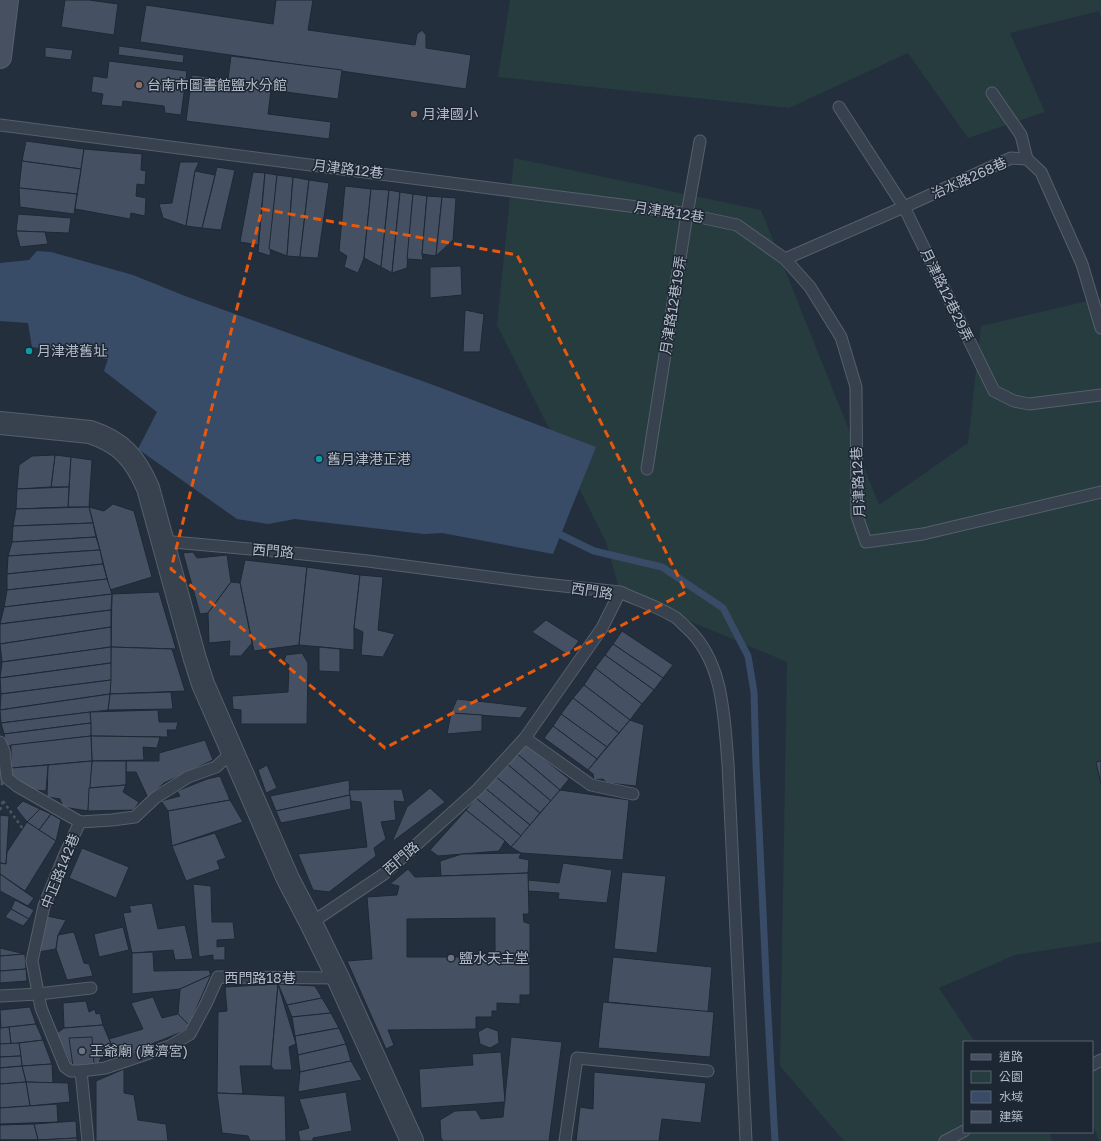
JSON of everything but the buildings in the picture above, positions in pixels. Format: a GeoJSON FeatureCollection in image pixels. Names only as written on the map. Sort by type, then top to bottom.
{"type":"FeatureCollection","features":[{"type":"Feature","properties":{"kind":"street"},"geometry":{"type":"LineString","coordinates":[[0,56],[7,0]]}},
{"type":"Feature","properties":{"kind":"street"},"geometry":{"type":"LineString","coordinates":[[0,423],[90,432],[112,441],[134,460],[141,472],[148,488],[203,684],[288,879],[338,978],[412,1141]]}},
{"type":"Feature","properties":{"kind":"lane"},"geometry":{"type":"LineString","coordinates":[[992,93],[1021,135],[1027,160]]}},
{"type":"Feature","properties":{"kind":"lane","name":"月津路12巷29弄"},"geometry":{"type":"LineString","coordinates":[[839,106],[904,207],[994,391],[1014,401],[1029,404],[1101,395]]}},
{"type":"Feature","properties":{"kind":"lane","name":"月津路12巷"},"geometry":{"type":"LineString","coordinates":[[0,125],[687,214],[737,225],[785,259],[810,287],[842,336],[856,387],[857,516],[866,542],[924,534],[1101,492]]}},
{"type":"Feature","properties":{"kind":"lane","name":"月津路12巷19弄"},"geometry":{"type":"LineString","coordinates":[[646,469],[700,141]]}},
{"type":"Feature","properties":{"kind":"lane","name":"治水路268巷"},"geometry":{"type":"LineString","coordinates":[[785,259],[1011,158],[1027,160],[1041,172],[1082,264],[1101,328]]}},
{"type":"Feature","properties":{"kind":"lane","name":"西門路"},"geometry":{"type":"LineString","coordinates":[[162,541],[368,561],[535,583],[620,592],[602,628],[525,738],[478,789],[384,874],[311,923]]}},
{"type":"Feature","properties":{"kind":"lane"},"geometry":{"type":"LineString","coordinates":[[620,592],[674,616],[695,636],[708,655],[717,677],[724,711],[728,764],[746,1141]]}},
{"type":"Feature","properties":{"kind":"lane"},"geometry":{"type":"LineString","coordinates":[[525,738],[591,785],[633,794]]}},
{"type":"Feature","properties":{"kind":"lane","name":"中正路142巷"},"geometry":{"type":"LineString","coordinates":[[0,742],[4,751],[7,778],[17,786],[80,822],[44,906],[32,962],[41,1008],[65,1067],[71,1071],[81,1071]]}},
{"type":"Feature","properties":{"kind":"lane"},"geometry":{"type":"LineString","coordinates":[[80,822],[135,817],[155,798],[188,777],[216,767],[232,752]]}},
{"type":"Feature","properties":{"kind":"lane","name":"西門路18巷"},"geometry":{"type":"LineString","coordinates":[[81,1071],[105,1068],[170,1046],[190,1034],[218,977],[338,978]]}},
{"type":"Feature","properties":{"kind":"lane"},"geometry":{"type":"LineString","coordinates":[[0,996],[38,994],[91,988]]}},
{"type":"Feature","properties":{"kind":"lane"},"geometry":{"type":"LineString","coordinates":[[565,1141],[577,1058],[708,1071]]}},
{"type":"Feature","properties":{"kind":"lane"},"geometry":{"type":"LineString","coordinates":[[81,1071],[88,1141]]}},
{"type":"Feature","properties":{"kind":"lane"},"geometry":{"type":"LineString","coordinates":[[945,1141],[963,1132]]}},
{"type":"Feature","properties":{"kind":"path"},"geometry":{"type":"LineString","coordinates":[[3,801],[23,829]]}},
{"type":"Feature","properties":{"kind":"highlighted area"},"geometry":{"type":"Polygon","coordinates":[[[262,209],[517,255],[686,592],[385,748],[171,569],[262,209]]]}},
{"type":"Feature","properties":{"kind":"green space"},"geometry":{"type":"Polygon","coordinates":[[[510,0],[1101,0],[1101,19],[1099,11],[1010,33],[1045,112],[968,138],[908,53],[789,108],[498,77],[510,0]]]}},
{"type":"Feature","properties":{"kind":"green space"},"geometry":{"type":"Polygon","coordinates":[[[514,158],[761,210],[879,505],[968,443],[981,326],[1101,298],[1101,942],[1015,955],[939,988],[974,1041],[963,1041],[963,1133],[1049,1133],[1052,1141],[844,1141],[780,1066],[787,662],[620,592],[606,542],[497,325],[514,158]]]}},
{"type":"Feature","properties":{"kind":"green space"},"geometry":{"type":"Polygon","coordinates":[[[1101,1064],[1101,1141],[1099,1141],[1093,1125],[1093,1067],[1101,1064]]]}},
{"type":"Feature","properties":{"kind":"water"},"geometry":{"type":"Polygon","coordinates":[[[37,251],[51,252],[133,275],[185,296],[436,386],[596,447],[553,554],[442,533],[424,534],[295,519],[268,524],[237,519],[138,449],[157,412],[104,371],[108,359],[32,347],[28,323],[0,321],[0,263],[29,260],[37,251]]]}},
{"type":"Feature","properties":{"kind":"waterway"},"geometry":{"type":"LineString","coordinates":[[553,531],[594,551],[662,567],[723,608],[748,656],[754,692],[756,764],[775,1141]]}},
{"type":"Feature","properties":{"kind":"place","name":"台南市圖書館鹽水分館"},"geometry":{"type":"Point","coordinates":[139,85]}},
{"type":"Feature","properties":{"kind":"place","name":"月津國小"},"geometry":{"type":"Point","coordinates":[414,114]}},
{"type":"Feature","properties":{"kind":"place","name":"月津港舊址"},"geometry":{"type":"Point","coordinates":[29,351]}},
{"type":"Feature","properties":{"kind":"place","name":"舊月津港正港"},"geometry":{"type":"Point","coordinates":[319,459]}},
{"type":"Feature","properties":{"kind":"place","name":"鹽水天主堂"},"geometry":{"type":"Point","coordinates":[451,958]}},
{"type":"Feature","properties":{"kind":"place","name":"王爺廟 (廣濟宮)"},"geometry":{"type":"Point","coordinates":[82,1051]}}]}
